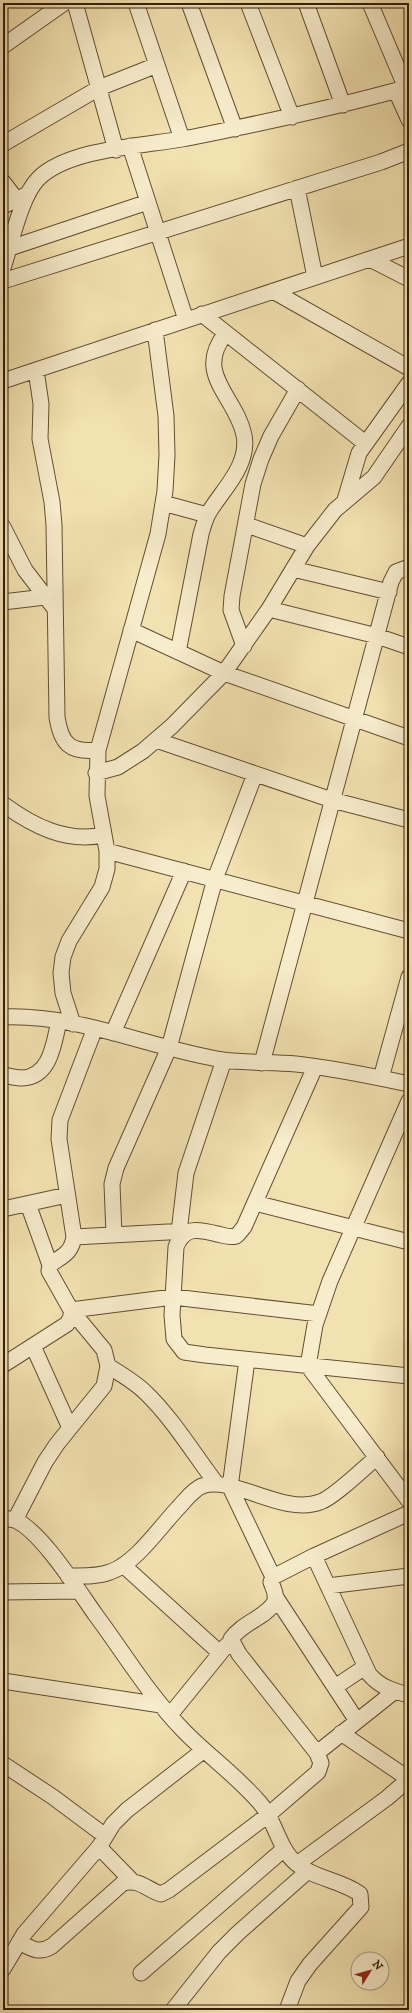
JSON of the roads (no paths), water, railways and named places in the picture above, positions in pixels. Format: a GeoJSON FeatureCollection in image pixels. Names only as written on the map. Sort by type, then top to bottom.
{"type":"FeatureCollection","features":[{"type":"Feature","properties":{"kind":"street"},"geometry":{"type":"LineString","coordinates":[[3,46],[64,3]]}},
{"type":"Feature","properties":{"kind":"street"},"geometry":{"type":"LineString","coordinates":[[75,3],[116,150]]}},
{"type":"Feature","properties":{"kind":"street"},"geometry":{"type":"LineString","coordinates":[[136,3],[182,139]]}},
{"type":"Feature","properties":{"kind":"street"},"geometry":{"type":"LineString","coordinates":[[189,3],[234,129]]}},
{"type":"Feature","properties":{"kind":"street"},"geometry":{"type":"LineString","coordinates":[[248,3],[292,117]]}},
{"type":"Feature","properties":{"kind":"street"},"geometry":{"type":"LineString","coordinates":[[306,3],[343,105]]}},
{"type":"Feature","properties":{"kind":"street"},"geometry":{"type":"LineString","coordinates":[[370,3],[404,88],[409,120]]}},
{"type":"Feature","properties":{"kind":"street"},"geometry":{"type":"LineString","coordinates":[[3,144],[99,88],[157,65]]}},
{"type":"Feature","properties":{"kind":"street"},"geometry":{"type":"LineString","coordinates":[[3,268],[10,248],[16,200],[38,179],[57,165],[85,156],[130,146],[182,139],[292,117],[404,88]]}},
{"type":"Feature","properties":{"kind":"street"},"geometry":{"type":"LineString","coordinates":[[130,146],[186,320]]}},
{"type":"Feature","properties":{"kind":"street"},"geometry":{"type":"LineString","coordinates":[[3,281],[381,162],[409,151]]}},
{"type":"Feature","properties":{"kind":"street"},"geometry":{"type":"LineString","coordinates":[[3,182],[16,200]]}},
{"type":"Feature","properties":{"kind":"street"},"geometry":{"type":"LineString","coordinates":[[297,188],[316,277]]}},
{"type":"Feature","properties":{"kind":"street"},"geometry":{"type":"LineString","coordinates":[[10,248],[148,202]]}},
{"type":"Feature","properties":{"kind":"street"},"geometry":{"type":"LineString","coordinates":[[3,381],[409,246]]}},
{"type":"Feature","properties":{"kind":"street"},"geometry":{"type":"LineString","coordinates":[[370,259],[409,279]]}},
{"type":"Feature","properties":{"kind":"street"},"geometry":{"type":"LineString","coordinates":[[273,291],[409,368]]}},
{"type":"Feature","properties":{"kind":"street"},"geometry":{"type":"LineString","coordinates":[[202,314],[365,443]]}},
{"type":"Feature","properties":{"kind":"street"},"geometry":{"type":"LineString","coordinates":[[3,1075],[23,1078],[34,1074],[44,1067],[51,1055],[66,1022],[61,973],[63,957],[69,941],[102,887],[107,869],[107,851],[97,796],[96,773],[98,750],[158,534],[163,503],[167,455],[166,416],[155,330]]}},
{"type":"Feature","properties":{"kind":"street"},"geometry":{"type":"LineString","coordinates":[[178,652],[201,534],[207,515],[227,488],[240,464],[244,450],[244,436],[241,425],[214,371],[213,357],[217,344],[226,333]]}},
{"type":"Feature","properties":{"kind":"street"},"geometry":{"type":"LineString","coordinates":[[36,370],[41,404],[40,439],[52,502],[57,717],[59,732],[67,744],[75,750],[98,750]]}},
{"type":"Feature","properties":{"kind":"street"},"geometry":{"type":"LineString","coordinates":[[345,500],[354,466],[365,443],[409,383]]}},
{"type":"Feature","properties":{"kind":"street"},"geometry":{"type":"LineString","coordinates":[[244,646],[231,610],[232,596],[254,484],[261,459],[271,436],[298,390]]}},
{"type":"Feature","properties":{"kind":"street"},"geometry":{"type":"LineString","coordinates":[[96,773],[118,767],[143,751],[224,673],[269,609],[307,546],[345,500],[374,477],[409,426]]}},
{"type":"Feature","properties":{"kind":"street"},"geometry":{"type":"LineString","coordinates":[[163,503],[207,515]]}},
{"type":"Feature","properties":{"kind":"street"},"geometry":{"type":"LineString","coordinates":[[247,525],[307,546]]}},
{"type":"Feature","properties":{"kind":"street"},"geometry":{"type":"LineString","coordinates":[[3,527],[25,570],[55,609]]}},
{"type":"Feature","properties":{"kind":"street"},"geometry":{"type":"LineString","coordinates":[[262,1062],[389,592],[396,572],[409,567]]}},
{"type":"Feature","properties":{"kind":"street"},"geometry":{"type":"LineString","coordinates":[[293,569],[389,592]]}},
{"type":"Feature","properties":{"kind":"street"},"geometry":{"type":"LineString","coordinates":[[3,602],[45,597]]}},
{"type":"Feature","properties":{"kind":"street"},"geometry":{"type":"LineString","coordinates":[[269,609],[377,636],[409,647]]}},
{"type":"Feature","properties":{"kind":"street"},"geometry":{"type":"LineString","coordinates":[[131,630],[224,673],[409,738]]}},
{"type":"Feature","properties":{"kind":"street"},"geometry":{"type":"LineString","coordinates":[[156,740],[332,800],[409,820]]}},
{"type":"Feature","properties":{"kind":"street"},"geometry":{"type":"LineString","coordinates":[[114,1235],[112,1184],[116,1168],[169,1048],[215,879],[255,774]]}},
{"type":"Feature","properties":{"kind":"street"},"geometry":{"type":"LineString","coordinates":[[3,804],[21,817],[49,832],[72,837],[89,838],[104,835]]}},
{"type":"Feature","properties":{"kind":"street"},"geometry":{"type":"LineString","coordinates":[[107,851],[305,902],[409,931]]}},
{"type":"Feature","properties":{"kind":"street"},"geometry":{"type":"LineString","coordinates":[[113,1033],[184,871]]}},
{"type":"Feature","properties":{"kind":"street"},"geometry":{"type":"LineString","coordinates":[[381,1078],[409,977]]}},
{"type":"Feature","properties":{"kind":"street"},"geometry":{"type":"LineString","coordinates":[[3,1017],[66,1022],[224,1060],[315,1067],[409,1084]]}},
{"type":"Feature","properties":{"kind":"street"},"geometry":{"type":"LineString","coordinates":[[50,1265],[66,1254],[72,1247],[74,1237],[59,1139],[60,1120],[95,1028]]}},
{"type":"Feature","properties":{"kind":"street"},"geometry":{"type":"LineString","coordinates":[[224,1060],[186,1172],[183,1231],[176,1247],[172,1315],[174,1339],[184,1352],[247,1360],[409,1376]]}},
{"type":"Feature","properties":{"kind":"street"},"geometry":{"type":"LineString","coordinates":[[74,1237],[196,1230],[226,1237],[236,1236],[244,1227],[315,1067]]}},
{"type":"Feature","properties":{"kind":"street"},"geometry":{"type":"LineString","coordinates":[[409,1101],[353,1228],[319,1314],[308,1366],[409,1501]]}},
{"type":"Feature","properties":{"kind":"street"},"geometry":{"type":"LineString","coordinates":[[3,1208],[67,1196]]}},
{"type":"Feature","properties":{"kind":"street"},"geometry":{"type":"LineString","coordinates":[[255,1203],[409,1242]]}},
{"type":"Feature","properties":{"kind":"street"},"geometry":{"type":"LineString","coordinates":[[28,1204],[50,1265],[49,1271],[71,1310],[104,1350],[108,1366],[104,1386],[45,1462],[9,1519],[34,1534],[68,1576],[165,1710],[204,1750],[260,1803],[275,1827],[284,1849],[302,1868],[350,1886],[360,1894],[361,1907],[310,1964],[298,1981],[287,2010]]}},
{"type":"Feature","properties":{"kind":"street"},"geometry":{"type":"LineString","coordinates":[[71,1310],[173,1297],[319,1314]]}},
{"type":"Feature","properties":{"kind":"street"},"geometry":{"type":"LineString","coordinates":[[3,1365],[67,1324],[72,1317],[71,1310]]}},
{"type":"Feature","properties":{"kind":"street"},"geometry":{"type":"LineString","coordinates":[[33,1346],[70,1428]]}},
{"type":"Feature","properties":{"kind":"street"},"geometry":{"type":"LineString","coordinates":[[247,1360],[230,1487],[273,1577],[271,1582],[276,1596],[357,1721]]}},
{"type":"Feature","properties":{"kind":"street"},"geometry":{"type":"LineString","coordinates":[[108,1366],[129,1378],[146,1392],[216,1483]]}},
{"type":"Feature","properties":{"kind":"street"},"geometry":{"type":"LineString","coordinates":[[68,1576],[98,1575],[111,1572],[123,1565],[138,1552],[191,1494],[201,1486],[216,1483],[288,1503],[306,1506],[321,1502],[377,1457]]}},
{"type":"Feature","properties":{"kind":"street"},"geometry":{"type":"LineString","coordinates":[[273,1577],[314,1556],[409,1513]]}},
{"type":"Feature","properties":{"kind":"street"},"geometry":{"type":"LineString","coordinates":[[314,1556],[365,1667],[377,1683],[409,1696]]}},
{"type":"Feature","properties":{"kind":"street"},"geometry":{"type":"LineString","coordinates":[[123,1565],[220,1653]]}},
{"type":"Feature","properties":{"kind":"street"},"geometry":{"type":"LineString","coordinates":[[328,1586],[409,1576]]}},
{"type":"Feature","properties":{"kind":"street"},"geometry":{"type":"LineString","coordinates":[[3,1592],[79,1591]]}},
{"type":"Feature","properties":{"kind":"street"},"geometry":{"type":"LineString","coordinates":[[165,1710],[220,1653],[237,1630],[267,1610],[274,1602],[276,1596]]}},
{"type":"Feature","properties":{"kind":"street"},"geometry":{"type":"LineString","coordinates":[[19,1942],[36,1951],[45,1951],[123,1883],[132,1881],[141,1883],[153,1891],[161,1894],[169,1890],[268,1815],[318,1772],[320,1763],[317,1753],[239,1654],[231,1639]]}},
{"type":"Feature","properties":{"kind":"street"},"geometry":{"type":"LineString","coordinates":[[334,1687],[365,1667]]}},
{"type":"Feature","properties":{"kind":"street"},"geometry":{"type":"LineString","coordinates":[[3,1681],[165,1710]]}},
{"type":"Feature","properties":{"kind":"street"},"geometry":{"type":"LineString","coordinates":[[317,1753],[394,1691]]}},
{"type":"Feature","properties":{"kind":"street"},"geometry":{"type":"LineString","coordinates":[[173,2010],[220,1952],[302,1868],[409,1779],[342,1733]]}},
{"type":"Feature","properties":{"kind":"street"},"geometry":{"type":"LineString","coordinates":[[3,1969],[19,1942],[39,1915],[127,1810],[204,1750]]}},
{"type":"Feature","properties":{"kind":"street"},"geometry":{"type":"LineString","coordinates":[[3,1764],[54,1797],[101,1841],[132,1881]]}},
{"type":"Feature","properties":{"kind":"street"},"geometry":{"type":"LineString","coordinates":[[141,1973],[284,1849]]}}]}
